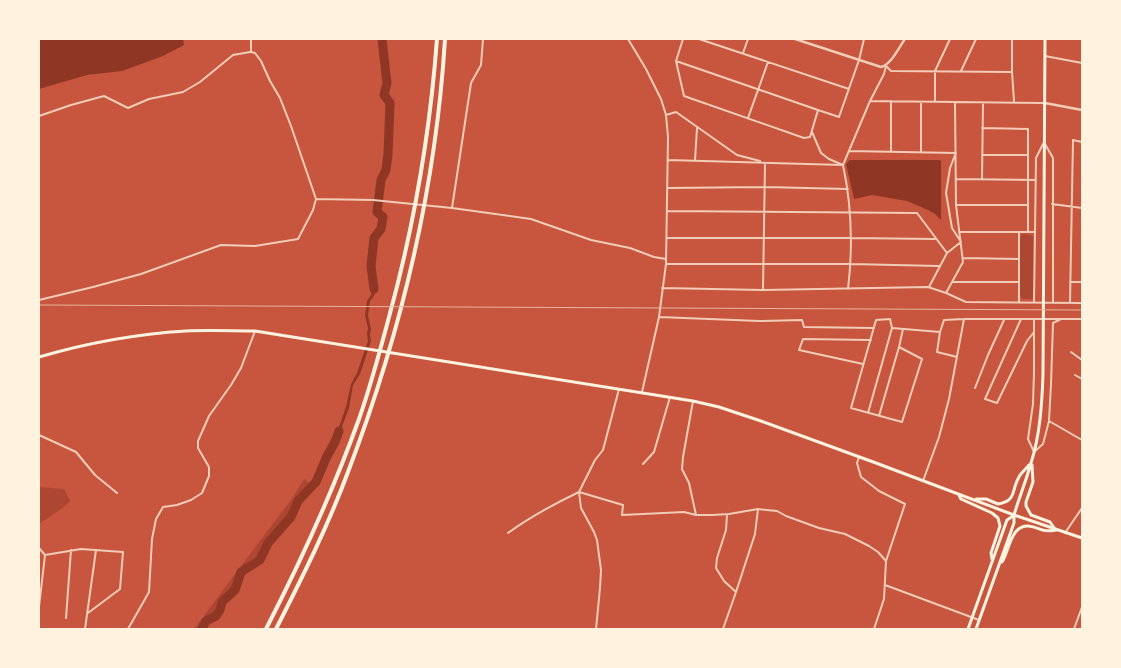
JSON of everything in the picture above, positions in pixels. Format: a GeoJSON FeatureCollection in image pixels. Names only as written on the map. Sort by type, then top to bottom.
{"type":"FeatureCollection","features":[{"type":"Feature","properties":{"kind":"highway"},"geometry":{"type":"LineString","coordinates":[[266,629],[289,585],[331,491],[359,417],[384,339],[398,286],[423,161],[437,39]]}},
{"type":"Feature","properties":{"kind":"highway"},"geometry":{"type":"LineString","coordinates":[[276,629],[318,544],[348,472],[373,404],[391,343],[413,258],[432,164],[445,39]]}},
{"type":"Feature","properties":{"kind":"highway"},"geometry":{"type":"LineString","coordinates":[[976,629],[1014,523],[1014,515],[1034,452],[1040,417],[1043,374],[1045,39]]}},
{"type":"Feature","properties":{"kind":"highway"},"geometry":{"type":"LineString","coordinates":[[39,357],[103,341],[147,335],[186,331],[255,332],[642,392],[719,407],[1082,538]]}},
{"type":"Feature","properties":{"kind":"highway"},"geometry":{"type":"LineString","coordinates":[[972,499],[986,499],[998,504],[1009,500],[1019,477],[1031,462]]}},
{"type":"Feature","properties":{"kind":"highway"},"geometry":{"type":"LineString","coordinates":[[1031,462],[1033,482],[1026,506],[1031,515],[1050,522],[1056,530]]}},
{"type":"Feature","properties":{"kind":"highway"},"geometry":{"type":"LineString","coordinates":[[959,494],[961,499],[992,513],[998,518],[1000,526],[991,553],[992,562]]}},
{"type":"Feature","properties":{"kind":"highway"},"geometry":{"type":"LineString","coordinates":[[968,629],[1007,520],[1014,515]]}},
{"type":"Feature","properties":{"kind":"highway"},"geometry":{"type":"LineString","coordinates":[[999,567],[1005,558],[1014,533],[1018,530],[1026,526],[1047,532],[1056,530]]}},
{"type":"Feature","properties":{"kind":"street"},"geometry":{"type":"LineString","coordinates":[[251,39],[251,52]]}},
{"type":"Feature","properties":{"kind":"street"},"geometry":{"type":"LineString","coordinates":[[452,208],[472,83],[482,65],[483,39]]}},
{"type":"Feature","properties":{"kind":"street"},"geometry":{"type":"LineString","coordinates":[[628,39],[661,99],[666,115],[668,137],[667,259],[659,317],[642,392]]}},
{"type":"Feature","properties":{"kind":"street"},"geometry":{"type":"LineString","coordinates":[[683,39],[676,61],[684,96],[804,138],[810,137],[818,110]]}},
{"type":"Feature","properties":{"kind":"street"},"geometry":{"type":"LineString","coordinates":[[699,39],[849,89]]}},
{"type":"Feature","properties":{"kind":"street"},"geometry":{"type":"LineString","coordinates":[[742,54],[748,39]]}},
{"type":"Feature","properties":{"kind":"street"},"geometry":{"type":"LineString","coordinates":[[795,39],[881,67],[886,66]]}},
{"type":"Feature","properties":{"kind":"street"},"geometry":{"type":"LineString","coordinates":[[676,61],[839,117],[859,60],[864,39]]}},
{"type":"Feature","properties":{"kind":"street"},"geometry":{"type":"LineString","coordinates":[[848,289],[851,264],[851,213],[843,165],[886,66],[905,39]]}},
{"type":"Feature","properties":{"kind":"street"},"geometry":{"type":"LineString","coordinates":[[934,101],[935,71],[950,39]]}},
{"type":"Feature","properties":{"kind":"street"},"geometry":{"type":"LineString","coordinates":[[961,71],[976,39]]}},
{"type":"Feature","properties":{"kind":"street"},"geometry":{"type":"LineString","coordinates":[[1012,39],[1014,102]]}},
{"type":"Feature","properties":{"kind":"street"},"geometry":{"type":"LineString","coordinates":[[39,116],[104,96],[128,108],[149,100],[182,92],[200,82],[233,55],[255,53],[280,98],[316,199],[313,210],[298,239],[254,246],[221,245],[141,274],[39,300]]}},
{"type":"Feature","properties":{"kind":"street"},"geometry":{"type":"LineString","coordinates":[[1045,56],[1082,63]]}},
{"type":"Feature","properties":{"kind":"street"},"geometry":{"type":"LineString","coordinates":[[748,118],[768,62]]}},
{"type":"Feature","properties":{"kind":"street"},"geometry":{"type":"LineString","coordinates":[[886,66],[891,71],[1012,72]]}},
{"type":"Feature","properties":{"kind":"street"},"geometry":{"type":"LineString","coordinates":[[870,101],[1045,103],[1082,110]]}},
{"type":"Feature","properties":{"kind":"street"},"geometry":{"type":"LineString","coordinates":[[891,101],[891,151]]}},
{"type":"Feature","properties":{"kind":"street"},"geometry":{"type":"LineString","coordinates":[[920,101],[921,152]]}},
{"type":"Feature","properties":{"kind":"street"},"geometry":{"type":"LineString","coordinates":[[946,293],[963,262],[956,205],[956,102]]}},
{"type":"Feature","properties":{"kind":"street"},"geometry":{"type":"LineString","coordinates":[[982,180],[983,102]]}},
{"type":"Feature","properties":{"kind":"street"},"geometry":{"type":"LineString","coordinates":[[666,115],[676,112],[737,155],[765,163]]}},
{"type":"Feature","properties":{"kind":"street"},"geometry":{"type":"LineString","coordinates":[[695,160],[697,127]]}},
{"type":"Feature","properties":{"kind":"street"},"geometry":{"type":"LineString","coordinates":[[982,128],[1028,129],[1028,232]]}},
{"type":"Feature","properties":{"kind":"street"},"geometry":{"type":"LineString","coordinates":[[812,132],[821,153],[843,165]]}},
{"type":"Feature","properties":{"kind":"street"},"geometry":{"type":"LineString","coordinates":[[1070,303],[1073,140],[1082,142]]}},
{"type":"Feature","properties":{"kind":"street"},"geometry":{"type":"LineString","coordinates":[[1034,302],[1036,158],[1044,142]]}},
{"type":"Feature","properties":{"kind":"street"},"geometry":{"type":"LineString","coordinates":[[1044,142],[1053,158],[1052,302]]}},
{"type":"Feature","properties":{"kind":"street"},"geometry":{"type":"LineString","coordinates":[[849,151],[956,153]]}},
{"type":"Feature","properties":{"kind":"street"},"geometry":{"type":"LineString","coordinates":[[956,153],[950,168],[946,193],[952,228],[960,242]]}},
{"type":"Feature","properties":{"kind":"street"},"geometry":{"type":"LineString","coordinates":[[982,155],[1028,155]]}},
{"type":"Feature","properties":{"kind":"street"},"geometry":{"type":"LineString","coordinates":[[668,160],[843,165]]}},
{"type":"Feature","properties":{"kind":"street"},"geometry":{"type":"LineString","coordinates":[[763,290],[765,163]]}},
{"type":"Feature","properties":{"kind":"street"},"geometry":{"type":"LineString","coordinates":[[956,179],[1036,180]]}},
{"type":"Feature","properties":{"kind":"street"},"geometry":{"type":"LineString","coordinates":[[668,188],[765,187],[848,189]]}},
{"type":"Feature","properties":{"kind":"street"},"geometry":{"type":"LineString","coordinates":[[316,199],[373,200],[531,219],[591,240],[630,248],[654,257],[667,259]]}},
{"type":"Feature","properties":{"kind":"street"},"geometry":{"type":"LineString","coordinates":[[1052,204],[1082,208]]}},
{"type":"Feature","properties":{"kind":"street"},"geometry":{"type":"LineString","coordinates":[[956,205],[1028,205]]}},
{"type":"Feature","properties":{"kind":"street"},"geometry":{"type":"LineString","coordinates":[[668,211],[917,213],[947,253]]}},
{"type":"Feature","properties":{"kind":"street"},"geometry":{"type":"LineString","coordinates":[[959,232],[1035,232]]}},
{"type":"Feature","properties":{"kind":"street"},"geometry":{"type":"LineString","coordinates":[[1019,232],[1019,302]]}},
{"type":"Feature","properties":{"kind":"street"},"geometry":{"type":"LineString","coordinates":[[667,238],[936,240]]}},
{"type":"Feature","properties":{"kind":"street"},"geometry":{"type":"LineString","coordinates":[[928,288],[947,253],[960,242]]}},
{"type":"Feature","properties":{"kind":"street"},"geometry":{"type":"LineString","coordinates":[[963,258],[1019,259]]}},
{"type":"Feature","properties":{"kind":"street"},"geometry":{"type":"LineString","coordinates":[[666,264],[940,266]]}},
{"type":"Feature","properties":{"kind":"street"},"geometry":{"type":"LineString","coordinates":[[952,282],[1019,282]]}},
{"type":"Feature","properties":{"kind":"street"},"geometry":{"type":"LineString","coordinates":[[1070,282],[1082,282]]}},
{"type":"Feature","properties":{"kind":"street"},"geometry":{"type":"LineString","coordinates":[[662,288],[763,290],[928,288],[946,293],[966,302],[1082,303]]}},
{"type":"Feature","properties":{"kind":"street"},"geometry":{"type":"LineString","coordinates":[[659,317],[759,321],[802,320],[804,327],[874,328]]}},
{"type":"Feature","properties":{"kind":"street"},"geometry":{"type":"LineString","coordinates":[[868,413],[892,328],[890,318],[876,320],[851,408],[868,413],[902,422],[922,359],[899,347]]}},
{"type":"Feature","properties":{"kind":"street"},"geometry":{"type":"LineString","coordinates":[[1034,319],[1033,404],[1028,439],[1034,452],[1043,444],[1049,420],[1052,323],[1063,318]]}},
{"type":"Feature","properties":{"kind":"street"},"geometry":{"type":"LineString","coordinates":[[923,481],[939,437],[949,399],[964,319]]}},
{"type":"Feature","properties":{"kind":"street"},"geometry":{"type":"LineString","coordinates":[[1021,319],[986,399],[997,403],[1027,341],[1034,332]]}},
{"type":"Feature","properties":{"kind":"street"},"geometry":{"type":"LineString","coordinates":[[957,356],[937,352],[944,320],[1082,319]]}},
{"type":"Feature","properties":{"kind":"street"},"geometry":{"type":"LineString","coordinates":[[975,388],[1004,320]]}},
{"type":"Feature","properties":{"kind":"street"},"geometry":{"type":"LineString","coordinates":[[892,328],[940,332]]}},
{"type":"Feature","properties":{"kind":"street"},"geometry":{"type":"LineString","coordinates":[[879,416],[903,329]]}},
{"type":"Feature","properties":{"kind":"street"},"geometry":{"type":"LineString","coordinates":[[128,629],[149,592],[152,539],[156,519],[163,507],[191,500],[202,493],[209,476],[209,467],[198,448],[198,441],[209,416],[241,368],[255,332]]}},
{"type":"Feature","properties":{"kind":"street"},"geometry":{"type":"LineString","coordinates":[[864,364],[799,350],[803,339],[871,340]]}},
{"type":"Feature","properties":{"kind":"street"},"geometry":{"type":"LineString","coordinates":[[1071,352],[1082,360]]}},
{"type":"Feature","properties":{"kind":"street"},"geometry":{"type":"LineString","coordinates":[[1075,375],[1082,379]]}},
{"type":"Feature","properties":{"kind":"street"},"geometry":{"type":"LineString","coordinates":[[596,629],[599,611],[600,579],[598,540],[581,508],[579,492],[595,460],[603,450],[619,389]]}},
{"type":"Feature","properties":{"kind":"street"},"geometry":{"type":"LineString","coordinates":[[643,464],[654,452],[670,397]]}},
{"type":"Feature","properties":{"kind":"street"},"geometry":{"type":"LineString","coordinates":[[693,401],[682,469],[689,483],[696,515]]}},
{"type":"Feature","properties":{"kind":"street"},"geometry":{"type":"LineString","coordinates":[[1049,420],[1082,440]]}},
{"type":"Feature","properties":{"kind":"street"},"geometry":{"type":"LineString","coordinates":[[39,434],[76,452],[95,475],[117,493]]}},
{"type":"Feature","properties":{"kind":"street"},"geometry":{"type":"LineString","coordinates":[[859,457],[857,463],[861,476],[879,491],[905,504],[886,560],[884,602],[874,629]]}},
{"type":"Feature","properties":{"kind":"street"},"geometry":{"type":"LineString","coordinates":[[508,534],[556,503],[579,492],[623,505],[622,515],[676,512],[712,515],[758,508],[777,511],[819,528],[845,534],[869,546],[886,560]]}},
{"type":"Feature","properties":{"kind":"street"},"geometry":{"type":"LineString","coordinates":[[723,629],[755,534],[758,508]]}},
{"type":"Feature","properties":{"kind":"street"},"geometry":{"type":"LineString","coordinates":[[1065,533],[1082,508]]}},
{"type":"Feature","properties":{"kind":"street"},"geometry":{"type":"LineString","coordinates":[[727,514],[726,530],[717,558],[716,568],[724,581],[736,592]]}},
{"type":"Feature","properties":{"kind":"street"},"geometry":{"type":"LineString","coordinates":[[39,548],[45,555]]}},
{"type":"Feature","properties":{"kind":"street"},"geometry":{"type":"LineString","coordinates":[[45,555],[81,549],[123,552],[120,589],[88,613]]}},
{"type":"Feature","properties":{"kind":"street"},"geometry":{"type":"LineString","coordinates":[[66,618],[71,550]]}},
{"type":"Feature","properties":{"kind":"street"},"geometry":{"type":"LineString","coordinates":[[86,629],[96,550]]}},
{"type":"Feature","properties":{"kind":"street"},"geometry":{"type":"LineString","coordinates":[[39,607],[45,555]]}},
{"type":"Feature","properties":{"kind":"street"},"geometry":{"type":"LineString","coordinates":[[39,562],[44,561]]}},
{"type":"Feature","properties":{"kind":"street"},"geometry":{"type":"LineString","coordinates":[[885,586],[979,620]]}},
{"type":"Feature","properties":{"kind":"street"},"geometry":{"type":"LineString","coordinates":[[1074,629],[1082,607]]}},
{"type":"Feature","properties":{"kind":"shaded area"},"geometry":{"type":"Polygon","coordinates":[[[183,39],[184,45],[163,56],[122,71],[87,75],[39,89],[39,40],[183,39]]]}},
{"type":"Feature","properties":{"kind":"shaded area"},"geometry":{"type":"Polygon","coordinates":[[[850,160],[941,161],[941,220],[928,210],[907,201],[872,195],[854,199],[846,164],[850,160]]]}},
{"type":"Feature","properties":{"kind":"shaded area"},"geometry":{"type":"Polygon","coordinates":[[[1023,234],[1033,237],[1034,296],[1031,299],[1023,299],[1020,296],[1020,238],[1023,234]]]}},
{"type":"Feature","properties":{"kind":"shaded area"},"geometry":{"type":"Polygon","coordinates":[[[372,277],[374,277],[376,289],[370,301],[368,315],[371,341],[360,374],[353,385],[349,408],[336,442],[334,441],[346,407],[351,384],[357,373],[368,341],[365,315],[367,301],[373,289],[372,277]]]}},
{"type":"Feature","properties":{"kind":"shaded area"},"geometry":{"type":"Polygon","coordinates":[[[304,479],[310,484],[295,500],[284,521],[267,541],[260,559],[242,569],[237,584],[220,602],[217,613],[205,622],[200,629],[194,629],[293,497],[304,479]]]}},
{"type":"Feature","properties":{"kind":"shaded area"},"geometry":{"type":"Polygon","coordinates":[[[39,487],[64,489],[70,501],[39,524],[39,487]]]}},
{"type":"Feature","properties":{"kind":"waterway"},"geometry":{"type":"LineString","coordinates":[[374,289],[371,266],[374,238],[381,229],[383,217],[377,212],[381,180],[386,170],[388,154],[390,103],[384,95],[387,83],[382,39]]}},
{"type":"Feature","properties":{"kind":"waterway"},"geometry":{"type":"LineString","coordinates":[[202,629],[206,621],[216,616],[222,602],[235,590],[241,572],[260,560],[268,543],[291,517],[298,501],[316,482],[339,431]]}},
{"type":"Feature","properties":{"kind":"railway"},"geometry":{"type":"LineString","coordinates":[[39,305],[1082,310]]}}]}
